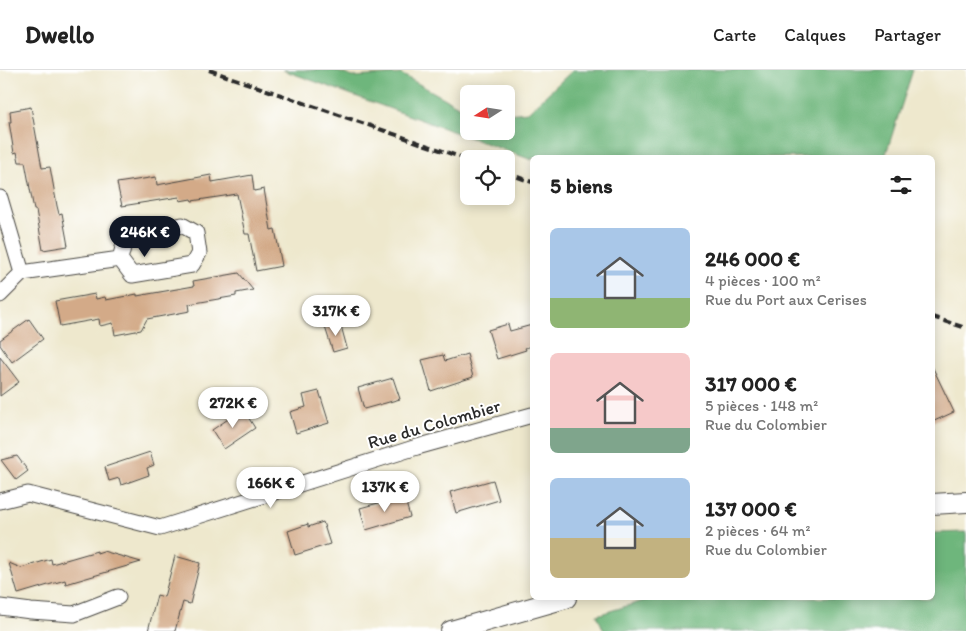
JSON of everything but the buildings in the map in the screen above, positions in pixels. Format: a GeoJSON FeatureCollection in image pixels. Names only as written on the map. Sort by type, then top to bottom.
{"type":"FeatureCollection","features":[{"type":"Feature","properties":{"kind":"main road"},"geometry":{"type":"LineString","coordinates":[[935,504],[966,502]]}},
{"type":"Feature","properties":{"kind":"main road"},"geometry":{"type":"LineString","coordinates":[[935,517],[966,515]]}},
{"type":"Feature","properties":{"kind":"main road"},"geometry":{"type":"LineString","coordinates":[[450,631],[559,600]]}},
{"type":"Feature","properties":{"kind":"street"},"geometry":{"type":"LineString","coordinates":[[0,198],[22,273]]}},
{"type":"Feature","properties":{"kind":"street"},"geometry":{"type":"LineString","coordinates":[[182,226],[196,233],[199,253],[192,265],[132,275],[120,259],[124,244],[130,236],[182,226]]}},
{"type":"Feature","properties":{"kind":"street"},"geometry":{"type":"LineString","coordinates":[[0,296],[22,273],[120,259]]}},
{"type":"Feature","properties":{"kind":"street","name":"Rue du Colombier"},"geometry":{"type":"LineString","coordinates":[[0,501],[28,494],[160,528],[417,447],[530,417]]}},
{"type":"Feature","properties":{"kind":"street"},"geometry":{"type":"LineString","coordinates":[[0,607],[74,614],[118,597]]}},
{"type":"Feature","properties":{"kind":"green space"},"geometry":{"type":"Polygon","coordinates":[[[283,70],[333,70],[353,77],[401,74],[460,107],[460,134],[283,70]]]}},
{"type":"Feature","properties":{"kind":"green space"},"geometry":{"type":"Polygon","coordinates":[[[573,70],[913,70],[886,155],[530,155],[530,159],[515,154],[515,150],[504,150],[477,140],[515,140],[515,113],[528,112],[573,70]]]}},
{"type":"Feature","properties":{"kind":"green space"},"geometry":{"type":"Polygon","coordinates":[[[966,532],[966,631],[604,631],[597,615],[646,600],[935,600],[935,533],[966,532]]]}},
{"type":"Feature","properties":{"kind":"railway"},"geometry":{"type":"LineString","coordinates":[[209,70],[460,157]]}},
{"type":"Feature","properties":{"kind":"railway"},"geometry":{"type":"LineString","coordinates":[[515,176],[530,181]]}},
{"type":"Feature","properties":{"kind":"railway"},"geometry":{"type":"LineString","coordinates":[[935,318],[966,328]]}}]}
